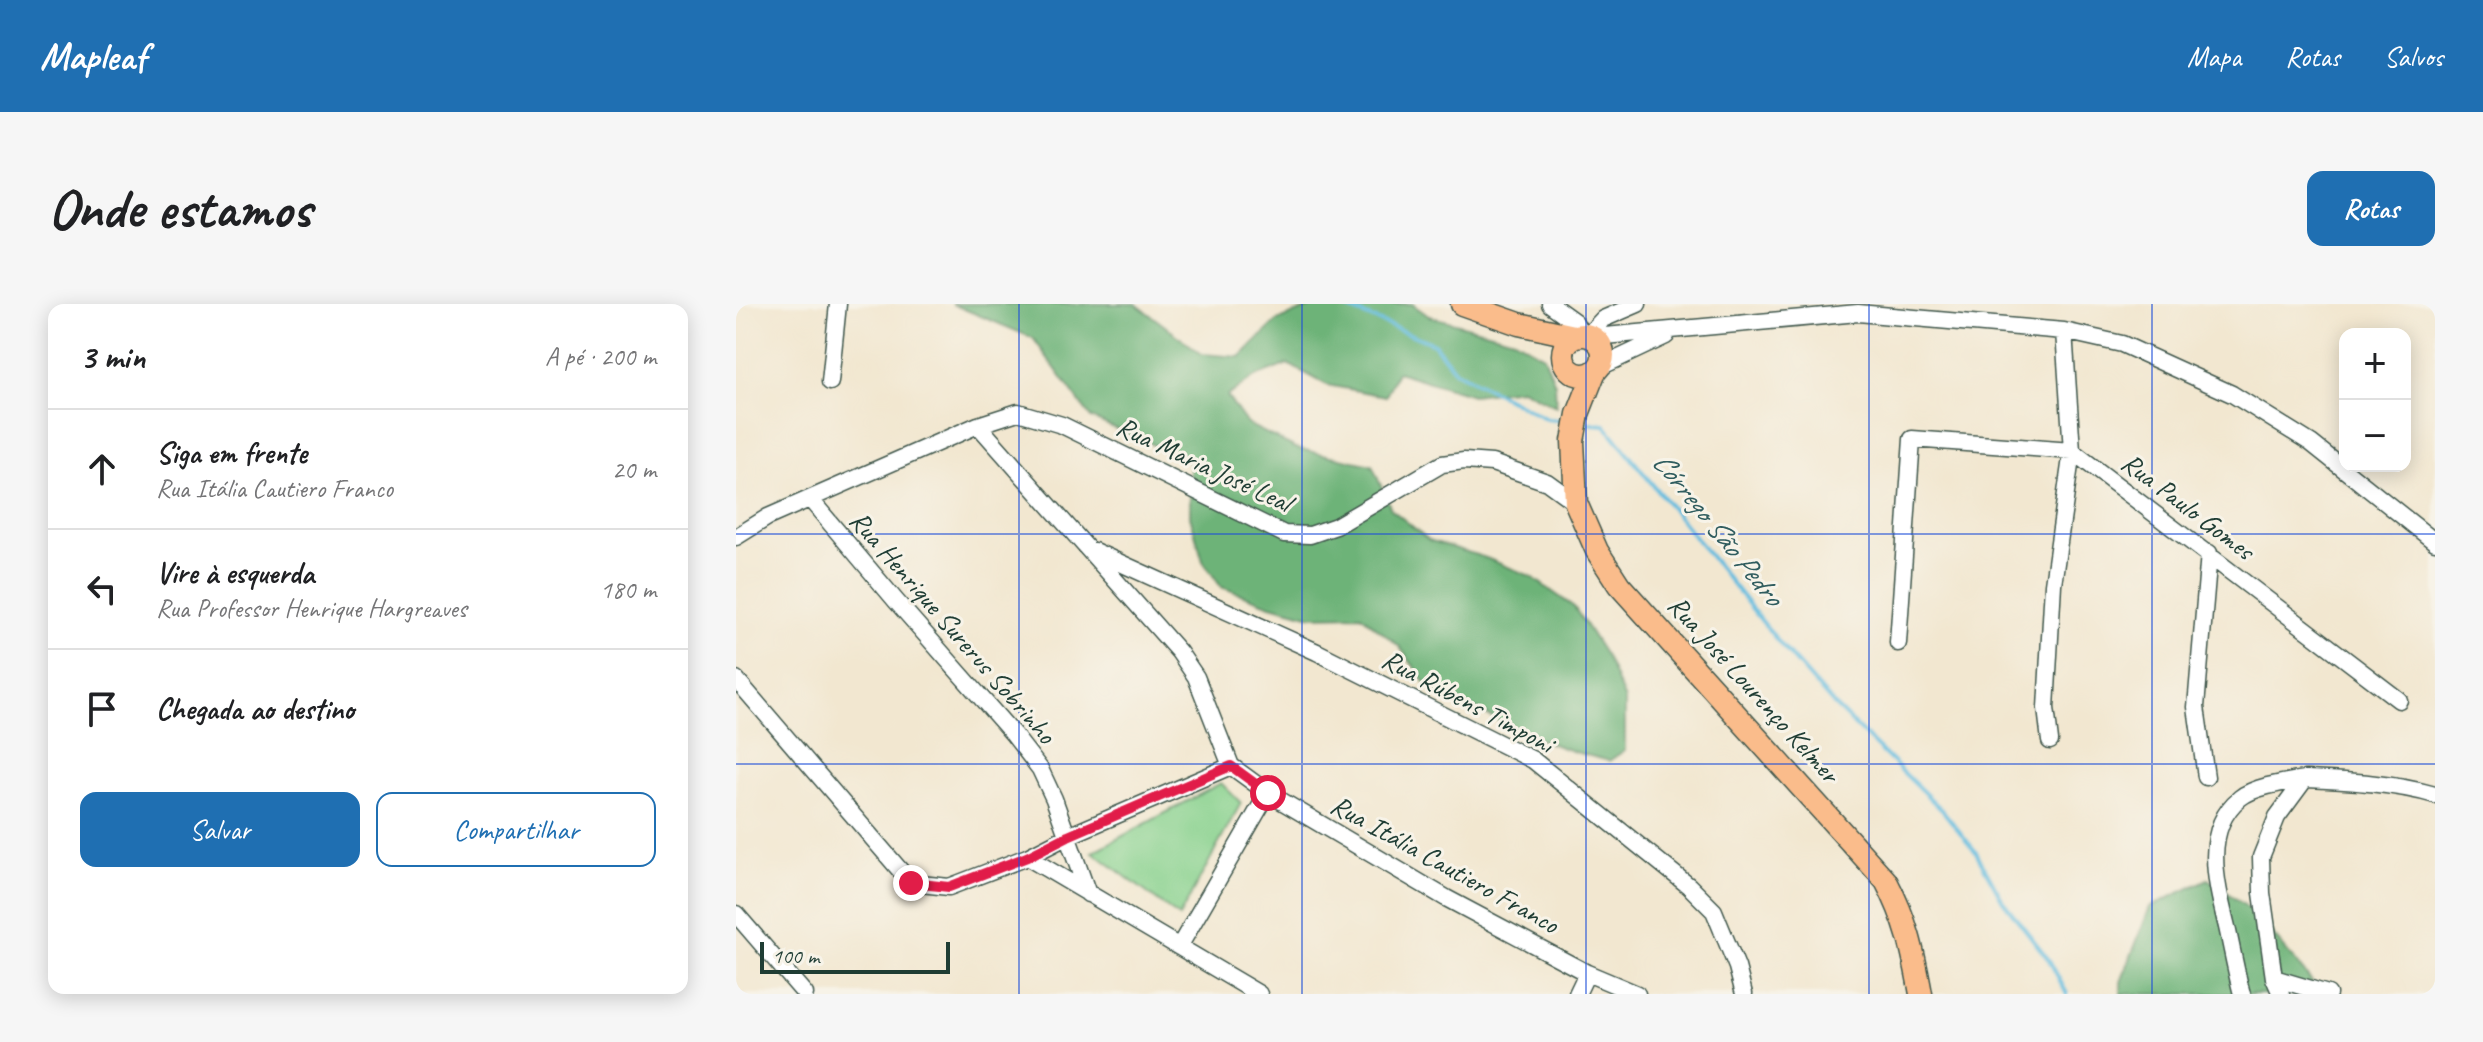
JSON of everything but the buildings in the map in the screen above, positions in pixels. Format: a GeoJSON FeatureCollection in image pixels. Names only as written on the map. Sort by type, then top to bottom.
{"type":"FeatureCollection","features":[{"type":"Feature","properties":{"kind":"main road"},"geometry":{"type":"LineString","coordinates":[[1462,304],[1519,324],[1584,336],[1599,342],[1604,355],[1597,370],[1582,375],[1519,324]]}},
{"type":"Feature","properties":{"kind":"main road"},"geometry":{"type":"LineString","coordinates":[[1566,365],[1564,345],[1584,336]]}},
{"type":"Feature","properties":{"kind":"main road","name":"Rua José Lourenço Kelmer"},"geometry":{"type":"LineString","coordinates":[[1566,365],[1578,414]]}},
{"type":"Feature","properties":{"kind":"main road","name":"Rua José Lourenço Kelmer"},"geometry":{"type":"LineString","coordinates":[[1597,370],[1578,414],[1573,441],[1576,503],[1597,551],[1619,585],[1886,881],[1913,947],[1921,994]]}},
{"type":"Feature","properties":{"kind":"street"},"geometry":{"type":"LineString","coordinates":[[830,382],[838,304]]}},
{"type":"Feature","properties":{"kind":"street"},"geometry":{"type":"LineString","coordinates":[[1550,304],[1575,322],[1584,336]]}},
{"type":"Feature","properties":{"kind":"street"},"geometry":{"type":"LineString","coordinates":[[1584,336],[1603,319],[1638,304]]}},
{"type":"Feature","properties":{"kind":"street"},"geometry":{"type":"LineString","coordinates":[[1584,336],[1678,331],[1858,313],[2064,331],[2122,344],[2232,394],[2311,443],[2435,542]]}},
{"type":"Feature","properties":{"kind":"street"},"geometry":{"type":"LineString","coordinates":[[1597,370],[1678,331]]}},
{"type":"Feature","properties":{"kind":"street"},"geometry":{"type":"LineString","coordinates":[[2050,741],[2046,708],[2053,584],[2072,451],[2064,331]]}},
{"type":"Feature","properties":{"kind":"street","name":"Rua Maria José Leal"},"geometry":{"type":"LineString","coordinates":[[736,537],[768,517],[978,425],[1018,412],[1062,425],[1284,534],[1310,535],[1336,526],[1442,464],[1464,461],[1492,463],[1547,482],[1576,503]]}},
{"type":"Feature","properties":{"kind":"street"},"geometry":{"type":"LineString","coordinates":[[736,679],[911,883],[949,887],[1027,857],[1068,836],[1231,766],[1196,677],[1179,652],[978,425]]}},
{"type":"Feature","properties":{"kind":"street"},"geometry":{"type":"LineString","coordinates":[[1898,643],[1912,439],[2072,451]]}},
{"type":"Feature","properties":{"kind":"street","name":"Rua Paulo Gomes"},"geometry":{"type":"LineString","coordinates":[[2072,451],[2399,700]]}},
{"type":"Feature","properties":{"kind":"street"},"geometry":{"type":"LineString","coordinates":[[1547,482],[1563,478],[1575,467]]}},
{"type":"Feature","properties":{"kind":"street","name":"Rua Henrique Surerus Sobrinho"},"geometry":{"type":"LineString","coordinates":[[810,499],[1040,769],[1088,894]]}},
{"type":"Feature","properties":{"kind":"street","name":"Rua Rúbens Timponi"},"geometry":{"type":"LineString","coordinates":[[1087,548],[1317,652],[1533,760],[1689,886],[1714,911],[1737,967],[1744,994]]}},
{"type":"Feature","properties":{"kind":"street"},"geometry":{"type":"LineString","coordinates":[[2206,777],[2196,707],[2209,553]]}},
{"type":"Feature","properties":{"kind":"street","name":"Rua Itália Cautiero Franco"},"geometry":{"type":"LineString","coordinates":[[1231,766],[1268,793],[1446,898],[1587,973],[1637,994]]}},
{"type":"Feature","properties":{"kind":"street"},"geometry":{"type":"LineString","coordinates":[[2242,994],[2215,875],[2216,837],[2224,817],[2241,797],[2274,785],[2305,779],[2344,781],[2435,795]]}},
{"type":"Feature","properties":{"kind":"street"},"geometry":{"type":"LineString","coordinates":[[2281,994],[2274,978],[2262,893],[2261,857],[2277,817],[2305,779]]}},
{"type":"Feature","properties":{"kind":"street"},"geometry":{"type":"LineString","coordinates":[[1179,947],[1268,793]]}},
{"type":"Feature","properties":{"kind":"street"},"geometry":{"type":"LineString","coordinates":[[1027,857],[1259,994]]}},
{"type":"Feature","properties":{"kind":"street"},"geometry":{"type":"LineString","coordinates":[[736,914],[805,994]]}},
{"type":"Feature","properties":{"kind":"street"},"geometry":{"type":"LineString","coordinates":[[1577,994],[1587,973]]}},
{"type":"Feature","properties":{"kind":"street"},"geometry":{"type":"LineString","coordinates":[[2274,978],[2328,994]]}},
{"type":"Feature","properties":{"kind":"green space"},"geometry":{"type":"Polygon","coordinates":[[[952,304],[1136,304],[1202,354],[1240,357],[1277,321],[1318,304],[1412,304],[1429,316],[1514,339],[1544,356],[1555,384],[1556,406],[1521,389],[1472,395],[1397,372],[1386,396],[1327,385],[1288,364],[1255,377],[1227,396],[1247,424],[1296,448],[1372,465],[1391,509],[1429,540],[1530,576],[1574,607],[1606,657],[1625,700],[1625,750],[1609,761],[1575,752],[1521,733],[1477,709],[1431,690],[1399,646],[1361,615],[1311,616],[1221,587],[1203,561],[1190,516],[1190,461],[1091,418],[1033,338],[952,304]]]}},
{"type":"Feature","properties":{"kind":"green space"},"geometry":{"type":"Polygon","coordinates":[[[1221,783],[1241,803],[1179,917],[1093,852],[1221,783]]]}},
{"type":"Feature","properties":{"kind":"green space"},"geometry":{"type":"Polygon","coordinates":[[[2208,879],[2255,913],[2322,994],[2121,994],[2121,982],[2150,907],[2208,879]]]}},
{"type":"Feature","properties":{"kind":"waterway","name":"Córrego São Pedro"},"geometry":{"type":"LineString","coordinates":[[1337,304],[1434,344],[1455,371],[1547,419],[1570,421]]}},
{"type":"Feature","properties":{"kind":"waterway","name":"Córrego São Pedro"},"geometry":{"type":"LineString","coordinates":[[1583,423],[1605,425],[1781,645],[1834,705],[1943,811],[1976,852],[2003,901],[2049,960],[2067,994]]}},
{"type":"Feature","properties":{"kind":"route"},"geometry":{"type":"LineString","coordinates":[[911,883],[949,887],[1027,857],[1068,836],[1231,766],[1268,793]]}}]}
